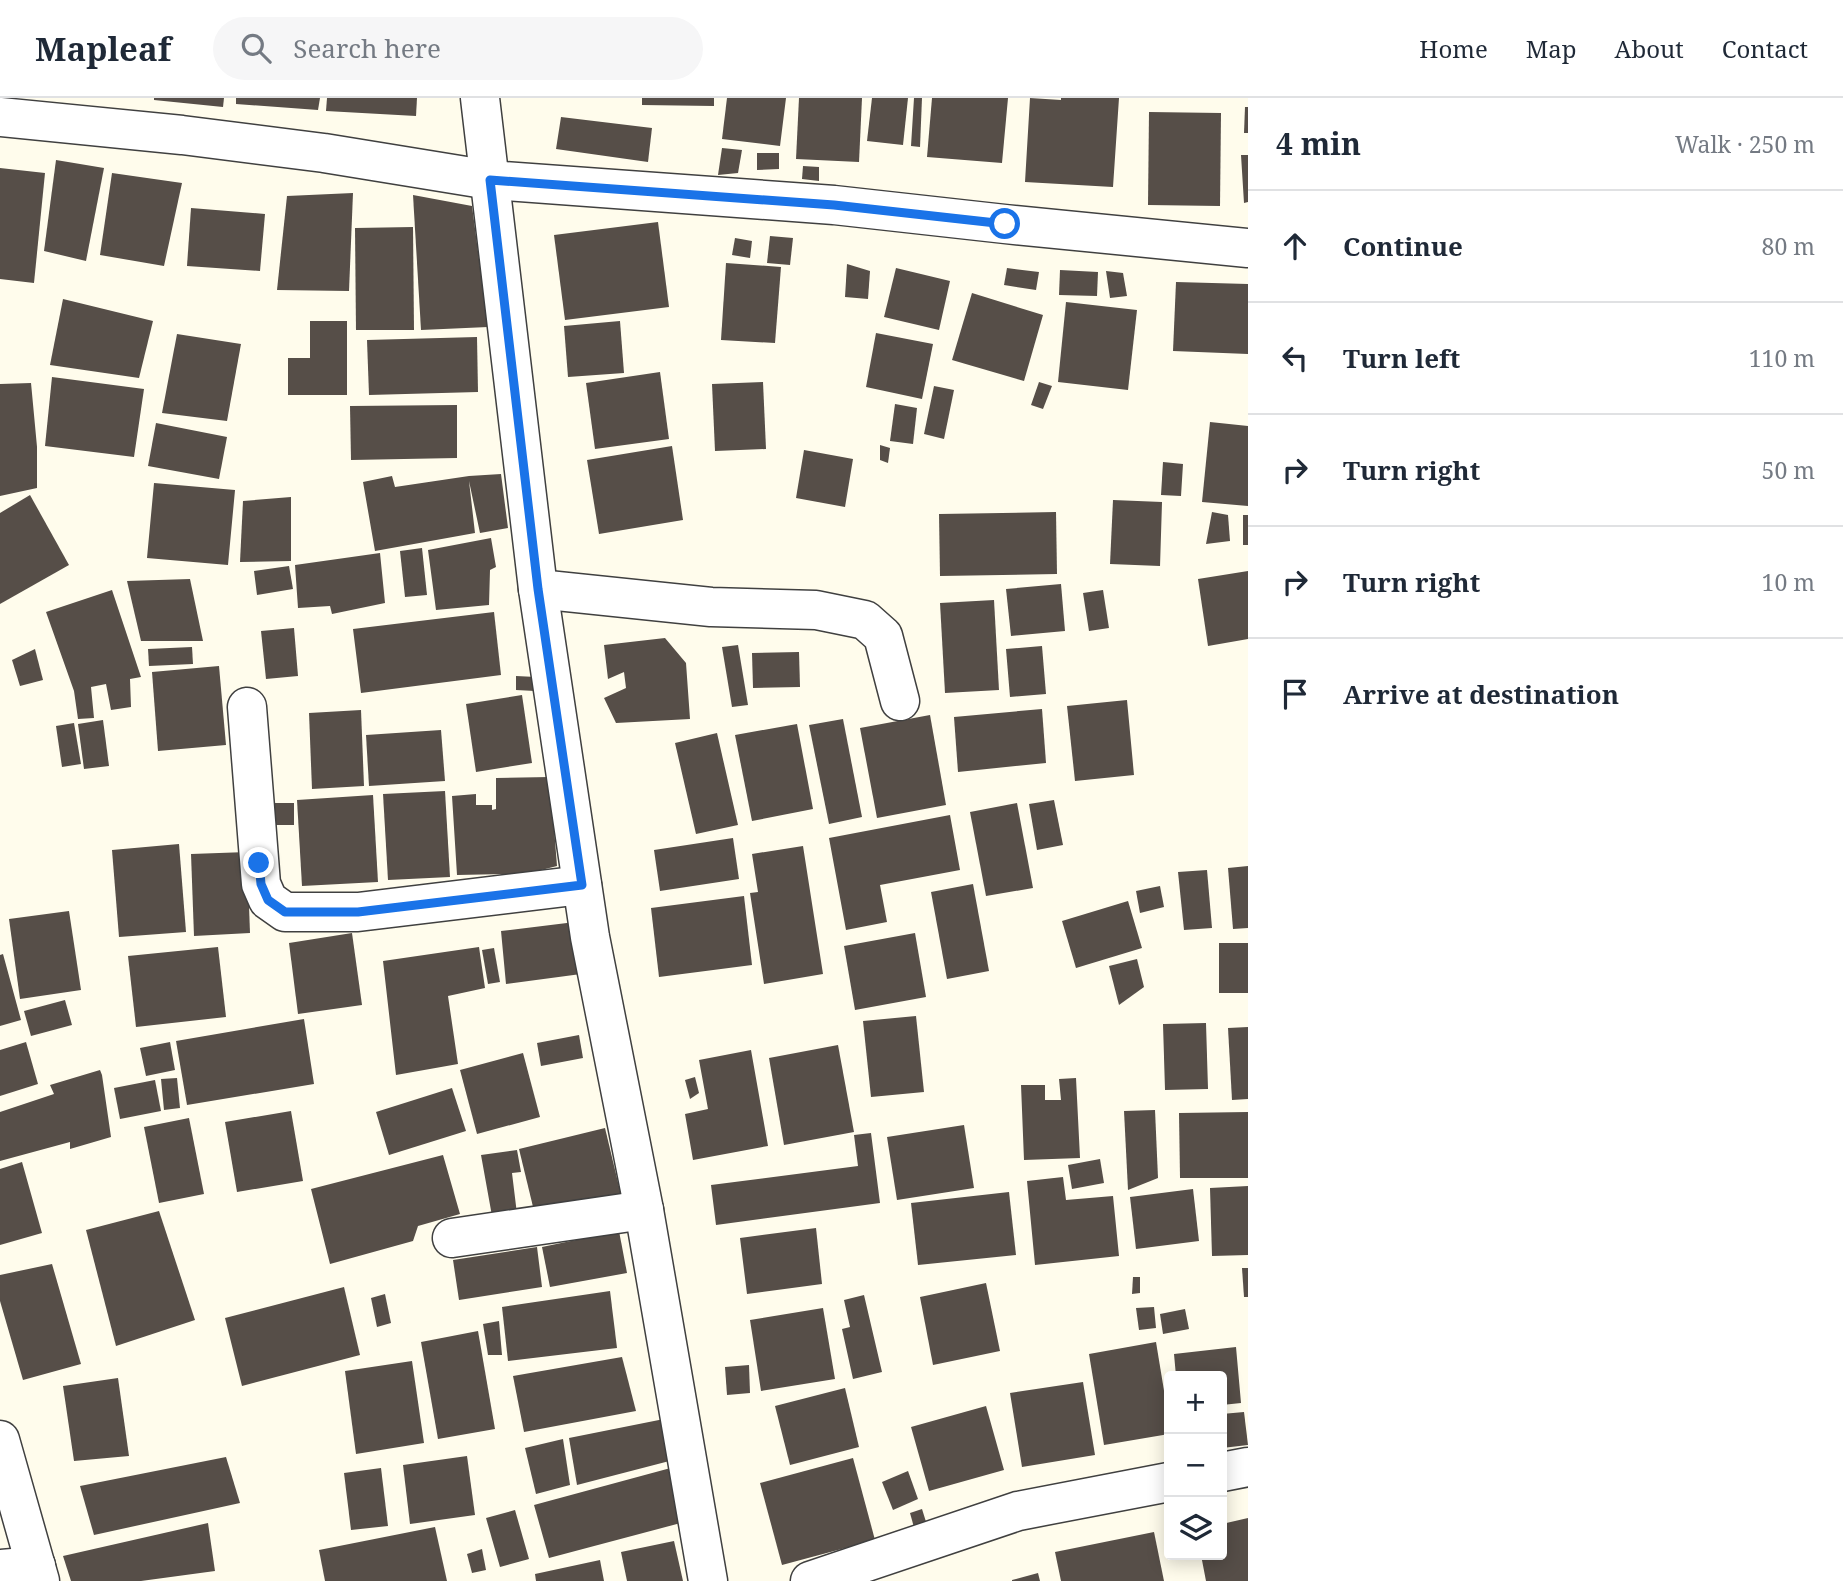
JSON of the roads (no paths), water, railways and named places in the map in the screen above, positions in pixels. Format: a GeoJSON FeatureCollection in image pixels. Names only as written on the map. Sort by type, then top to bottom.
{"type":"FeatureCollection","features":[{"type":"Feature","properties":{"kind":"street"},"geometry":{"type":"LineString","coordinates":[[480,98],[538,589],[582,885],[644,1209],[708,1581]]}},
{"type":"Feature","properties":{"kind":"street"},"geometry":{"type":"LineString","coordinates":[[0,117],[182,135],[490,180],[834,205],[1248,248]]}},
{"type":"Feature","properties":{"kind":"street"},"geometry":{"type":"LineString","coordinates":[[538,589],[711,607],[816,610],[865,620],[883,636],[900,701]]}},
{"type":"Feature","properties":{"kind":"street"},"geometry":{"type":"LineString","coordinates":[[247,707],[261,884],[268,900],[285,912],[358,912],[582,885]]}},
{"type":"Feature","properties":{"kind":"street"},"geometry":{"type":"LineString","coordinates":[[452,1238],[644,1209]]}},
{"type":"Feature","properties":{"kind":"street"},"geometry":{"type":"LineString","coordinates":[[0,1440],[25,1572]]}},
{"type":"Feature","properties":{"kind":"street"},"geometry":{"type":"LineString","coordinates":[[1227,1471],[1248,1467]]}},
{"type":"Feature","properties":{"kind":"street"},"geometry":{"type":"LineString","coordinates":[[810,1581],[1018,1511],[1164,1483]]}}]}
